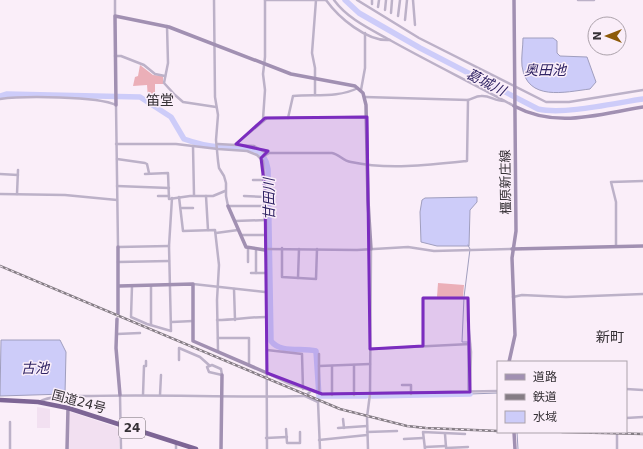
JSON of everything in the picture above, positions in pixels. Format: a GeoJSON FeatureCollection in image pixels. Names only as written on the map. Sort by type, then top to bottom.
{"type":"FeatureCollection","features":[{"type":"Feature","properties":{"kind":"highway","name":"国道24号"},"geometry":{"type":"LineString","coordinates":[[0,400],[38,402],[68,408],[196,449]]}},
{"type":"Feature","properties":{"kind":"street"},"geometry":{"type":"LineString","coordinates":[[115,0],[119,286],[117,334],[121,449]]}},
{"type":"Feature","properties":{"kind":"street"},"geometry":{"type":"LineString","coordinates":[[214,0],[216,107],[218,114],[216,140],[218,147],[219,168],[224,176],[228,206],[246,247],[248,248],[248,262]]}},
{"type":"Feature","properties":{"kind":"street"},"geometry":{"type":"LineString","coordinates":[[262,120],[264,0],[326,0],[343,19],[365,33],[385,40],[390,40]]}},
{"type":"Feature","properties":{"kind":"street"},"geometry":{"type":"LineString","coordinates":[[315,95],[312,53],[316,0]]}},
{"type":"Feature","properties":{"kind":"street"},"geometry":{"type":"LineString","coordinates":[[334,0],[352,18],[414,55],[504,101],[539,117],[566,120],[643,107]]}},
{"type":"Feature","properties":{"kind":"street"},"geometry":{"type":"LineString","coordinates":[[357,0],[420,38],[530,95],[552,103],[569,102],[643,90]]}},
{"type":"Feature","properties":{"kind":"street"},"geometry":{"type":"LineString","coordinates":[[378,7],[379,0]]}},
{"type":"Feature","properties":{"kind":"street"},"geometry":{"type":"LineString","coordinates":[[385,10],[386,0]]}},
{"type":"Feature","properties":{"kind":"street"},"geometry":{"type":"LineString","coordinates":[[390,13],[392,0]]}},
{"type":"Feature","properties":{"kind":"street"},"geometry":{"type":"LineString","coordinates":[[398,16],[400,0]]}},
{"type":"Feature","properties":{"kind":"street"},"geometry":{"type":"LineString","coordinates":[[405,20],[407,0]]}},
{"type":"Feature","properties":{"kind":"street"},"geometry":{"type":"LineString","coordinates":[[414,0],[415,25]]}},
{"type":"Feature","properties":{"kind":"street","name":"橿原新庄線"},"geometry":{"type":"LineString","coordinates":[[509,361],[515,335],[512,249],[516,231],[514,0]]}},
{"type":"Feature","properties":{"kind":"street"},"geometry":{"type":"LineString","coordinates":[[578,0],[594,0]]}},
{"type":"Feature","properties":{"kind":"street"},"geometry":{"type":"LineString","coordinates":[[115,16],[167,26],[291,74],[351,84],[359,89],[365,97],[371,249],[370,394],[367,426],[368,449]]}},
{"type":"Feature","properties":{"kind":"street"},"geometry":{"type":"LineString","coordinates":[[167,26],[168,63],[164,83],[179,99],[191,104],[216,107]]}},
{"type":"Feature","properties":{"kind":"street"},"geometry":{"type":"LineString","coordinates":[[359,89],[365,68],[365,33]]}},
{"type":"Feature","properties":{"kind":"street"},"geometry":{"type":"LineString","coordinates":[[115,56],[121,56],[144,65],[155,74],[165,76]]}},
{"type":"Feature","properties":{"kind":"street"},"geometry":{"type":"LineString","coordinates":[[288,118],[293,96],[346,92],[359,89]]}},
{"type":"Feature","properties":{"kind":"street"},"geometry":{"type":"LineString","coordinates":[[365,97],[468,100],[476,96],[483,96],[497,101],[504,101]]}},
{"type":"Feature","properties":{"kind":"street"},"geometry":{"type":"LineString","coordinates":[[0,99],[13,98],[104,101],[116,105]]}},
{"type":"Feature","properties":{"kind":"street"},"geometry":{"type":"LineString","coordinates":[[116,144],[172,144],[218,147],[253,152],[263,156],[332,153],[347,161],[367,164],[428,166],[467,161],[468,100]]}},
{"type":"Feature","properties":{"kind":"street"},"geometry":{"type":"LineString","coordinates":[[236,144],[262,120],[271,117],[366,117]]}},
{"type":"Feature","properties":{"kind":"street"},"geometry":{"type":"LineString","coordinates":[[218,147],[236,144],[254,146],[263,156],[266,206],[265,292],[267,350],[267,449]]}},
{"type":"Feature","properties":{"kind":"street"},"geometry":{"type":"LineString","coordinates":[[193,146],[194,195]]}},
{"type":"Feature","properties":{"kind":"street"},"geometry":{"type":"LineString","coordinates":[[117,159],[145,163],[147,164],[147,173],[168,173],[170,197],[169,261],[171,284],[171,331],[151,325],[131,316],[132,286]]}},
{"type":"Feature","properties":{"kind":"street"},"geometry":{"type":"LineString","coordinates":[[17,194],[18,170]]}},
{"type":"Feature","properties":{"kind":"street"},"geometry":{"type":"LineString","coordinates":[[0,174],[18,175]]}},
{"type":"Feature","properties":{"kind":"street"},"geometry":{"type":"LineString","coordinates":[[253,180],[265,180]]}},
{"type":"Feature","properties":{"kind":"street"},"geometry":{"type":"LineString","coordinates":[[616,246],[616,202],[611,182],[643,181]]}},
{"type":"Feature","properties":{"kind":"street"},"geometry":{"type":"LineString","coordinates":[[117,186],[169,188]]}},
{"type":"Feature","properties":{"kind":"street"},"geometry":{"type":"LineString","coordinates":[[158,196],[215,196],[225,191]]}},
{"type":"Feature","properties":{"kind":"street"},"geometry":{"type":"LineString","coordinates":[[0,194],[65,195],[117,200]]}},
{"type":"Feature","properties":{"kind":"street"},"geometry":{"type":"LineString","coordinates":[[206,196],[208,230]]}},
{"type":"Feature","properties":{"kind":"street"},"geometry":{"type":"LineString","coordinates":[[244,196],[265,197]]}},
{"type":"Feature","properties":{"kind":"street"},"geometry":{"type":"LineString","coordinates":[[179,197],[182,208],[183,231],[216,230],[219,265],[217,288],[218,351]]}},
{"type":"Feature","properties":{"kind":"street"},"geometry":{"type":"LineString","coordinates":[[228,206],[266,206]]}},
{"type":"Feature","properties":{"kind":"street"},"geometry":{"type":"LineString","coordinates":[[182,208],[193,208]]}},
{"type":"Feature","properties":{"kind":"street"},"geometry":{"type":"LineString","coordinates":[[234,221],[266,220]]}},
{"type":"Feature","properties":{"kind":"street"},"geometry":{"type":"LineString","coordinates":[[216,233],[239,230]]}},
{"type":"Feature","properties":{"kind":"street"},"geometry":{"type":"LineString","coordinates":[[242,235],[265,235]]}},
{"type":"Feature","properties":{"kind":"street"},"geometry":{"type":"LineString","coordinates":[[118,247],[169,246]]}},
{"type":"Feature","properties":{"kind":"street"},"geometry":{"type":"LineString","coordinates":[[248,248],[371,249],[408,247],[434,251],[469,251],[643,246]]}},
{"type":"Feature","properties":{"kind":"street"},"geometry":{"type":"LineString","coordinates":[[282,248],[282,277],[316,279],[317,249]]}},
{"type":"Feature","properties":{"kind":"street"},"geometry":{"type":"LineString","coordinates":[[256,249],[256,273]]}},
{"type":"Feature","properties":{"kind":"street"},"geometry":{"type":"LineString","coordinates":[[298,278],[299,249]]}},
{"type":"Feature","properties":{"kind":"street"},"geometry":{"type":"LineString","coordinates":[[118,262],[169,261]]}},
{"type":"Feature","properties":{"kind":"street"},"geometry":{"type":"LineString","coordinates":[[251,273],[265,273]]}},
{"type":"Feature","properties":{"kind":"street"},"geometry":{"type":"LineString","coordinates":[[193,284],[193,341],[310,392],[332,395],[354,395],[497,391]]}},
{"type":"Feature","properties":{"kind":"street"},"geometry":{"type":"LineString","coordinates":[[119,286],[193,284],[217,288],[265,292]]}},
{"type":"Feature","properties":{"kind":"street"},"geometry":{"type":"LineString","coordinates":[[151,286],[151,325]]}},
{"type":"Feature","properties":{"kind":"street"},"geometry":{"type":"LineString","coordinates":[[234,289],[235,320]]}},
{"type":"Feature","properties":{"kind":"street"},"geometry":{"type":"LineString","coordinates":[[513,297],[522,295],[566,297],[643,294]]}},
{"type":"Feature","properties":{"kind":"street"},"geometry":{"type":"LineString","coordinates":[[423,346],[423,298],[468,298],[470,392]]}},
{"type":"Feature","properties":{"kind":"street"},"geometry":{"type":"LineString","coordinates":[[217,320],[235,320],[244,317],[266,317]]}},
{"type":"Feature","properties":{"kind":"street"},"geometry":{"type":"LineString","coordinates":[[171,322],[193,321]]}},
{"type":"Feature","properties":{"kind":"street"},"geometry":{"type":"LineString","coordinates":[[117,334],[140,333]]}},
{"type":"Feature","properties":{"kind":"street"},"geometry":{"type":"LineString","coordinates":[[218,338],[249,338],[249,365]]}},
{"type":"Feature","properties":{"kind":"street"},"geometry":{"type":"LineString","coordinates":[[370,349],[468,344]]}},
{"type":"Feature","properties":{"kind":"street"},"geometry":{"type":"LineString","coordinates":[[179,360],[179,348],[200,357],[209,365],[221,369],[221,449]]}},
{"type":"Feature","properties":{"kind":"street"},"geometry":{"type":"LineString","coordinates":[[267,350],[302,354],[302,389]]}},
{"type":"Feature","properties":{"kind":"street"},"geometry":{"type":"LineString","coordinates":[[318,394],[319,354]]}},
{"type":"Feature","properties":{"kind":"street"},"geometry":{"type":"LineString","coordinates":[[143,395],[144,366],[146,366],[146,361]]}},
{"type":"Feature","properties":{"kind":"street"},"geometry":{"type":"LineString","coordinates":[[319,366],[370,364]]}},
{"type":"Feature","properties":{"kind":"street"},"geometry":{"type":"LineString","coordinates":[[209,365],[207,367],[209,372],[222,375]]}},
{"type":"Feature","properties":{"kind":"street"},"geometry":{"type":"LineString","coordinates":[[354,365],[354,395]]}},
{"type":"Feature","properties":{"kind":"street"},"geometry":{"type":"LineString","coordinates":[[332,366],[332,395]]}},
{"type":"Feature","properties":{"kind":"street"},"geometry":{"type":"LineString","coordinates":[[160,395],[161,375]]}},
{"type":"Feature","properties":{"kind":"street"},"geometry":{"type":"LineString","coordinates":[[402,385],[411,385],[411,394]]}},
{"type":"Feature","properties":{"kind":"street"},"geometry":{"type":"LineString","coordinates":[[627,389],[643,390]]}},
{"type":"Feature","properties":{"kind":"street"},"geometry":{"type":"LineString","coordinates":[[305,396],[310,392]]}},
{"type":"Feature","properties":{"kind":"street"},"geometry":{"type":"LineString","coordinates":[[38,402],[44,399],[72,396],[305,396],[318,402],[321,439],[320,449]]}},
{"type":"Feature","properties":{"kind":"street"},"geometry":{"type":"LineString","coordinates":[[67,449],[68,408]]}},
{"type":"Feature","properties":{"kind":"street"},"geometry":{"type":"LineString","coordinates":[[627,418],[643,417]]}},
{"type":"Feature","properties":{"kind":"street"},"geometry":{"type":"LineString","coordinates":[[343,419],[344,428]]}},
{"type":"Feature","properties":{"kind":"street"},"geometry":{"type":"LineString","coordinates":[[10,422],[10,449]]}},
{"type":"Feature","properties":{"kind":"street"},"geometry":{"type":"LineString","coordinates":[[338,428],[367,426]]}},
{"type":"Feature","properties":{"kind":"street"},"geometry":{"type":"LineString","coordinates":[[286,429],[287,443],[300,442],[300,432]]}},
{"type":"Feature","properties":{"kind":"street"},"geometry":{"type":"LineString","coordinates":[[321,439],[397,431]]}},
{"type":"Feature","properties":{"kind":"street"},"geometry":{"type":"LineString","coordinates":[[465,434],[423,432],[423,438],[425,448],[468,447]]}},
{"type":"Feature","properties":{"kind":"street"},"geometry":{"type":"LineString","coordinates":[[514,433],[515,449]]}},
{"type":"Feature","properties":{"kind":"street"},"geometry":{"type":"LineString","coordinates":[[617,433],[617,449]]}},
{"type":"Feature","properties":{"kind":"street"},"geometry":{"type":"LineString","coordinates":[[445,434],[446,448]]}},
{"type":"Feature","properties":{"kind":"street"},"geometry":{"type":"LineString","coordinates":[[266,438],[287,437]]}},
{"type":"Feature","properties":{"kind":"street"},"geometry":{"type":"LineString","coordinates":[[404,439],[423,438]]}},
{"type":"Feature","properties":{"kind":"street"},"geometry":{"type":"LineString","coordinates":[[176,443],[176,449]]}},
{"type":"Feature","properties":{"kind":"highlighted area"},"geometry":{"type":"Polygon","coordinates":[[[367,117],[370,349],[423,346],[423,298],[468,298],[470,392],[322,394],[267,373],[265,191],[261,158],[268,151],[236,144],[265,118],[367,117]]]}},
{"type":"Feature","properties":{"kind":"shaded area"},"geometry":{"type":"Polygon","coordinates":[[[140,65],[153,75],[163,76],[163,84],[155,84],[155,97],[148,98],[147,85],[133,86],[135,77],[138,76],[140,65]]]}},
{"type":"Feature","properties":{"kind":"shaded area"},"geometry":{"type":"Polygon","coordinates":[[[438,283],[464,285],[463,297],[437,297],[438,283]]]}},
{"type":"Feature","properties":{"kind":"shaded area"},"geometry":{"type":"Polygon","coordinates":[[[37,407],[50,409],[50,428],[37,428],[37,407]]]}},
{"type":"Feature","properties":{"kind":"shaded area"},"geometry":{"type":"Polygon","coordinates":[[[71,412],[116,427],[119,432],[119,449],[68,449],[69,413],[71,412]]]}},
{"type":"Feature","properties":{"kind":"water","name":"奥田池"},"geometry":{"type":"Polygon","coordinates":[[[523,38],[553,38],[557,41],[557,53],[560,56],[587,57],[596,82],[590,89],[570,92],[559,93],[539,90],[531,85],[525,77],[522,66],[523,38]]]}},
{"type":"Feature","properties":{"kind":"water"},"geometry":{"type":"Polygon","coordinates":[[[477,197],[477,202],[470,210],[469,246],[437,246],[421,242],[420,212],[422,200],[425,198],[477,197]]]}},
{"type":"Feature","properties":{"kind":"water","name":"古池"},"geometry":{"type":"Polygon","coordinates":[[[1,340],[60,340],[66,352],[65,394],[0,396],[1,340]]]}},
{"type":"Feature","properties":{"kind":"waterway","name":"葛城川"},"geometry":{"type":"LineString","coordinates":[[345,0],[359,13],[420,48],[538,109],[561,111],[575,110],[643,99]]}},
{"type":"Feature","properties":{"kind":"waterway","name":"甘田川"},"geometry":{"type":"LineString","coordinates":[[0,96],[7,94],[140,97],[171,117],[184,139],[211,146],[250,149],[262,154],[266,160],[268,169],[271,341],[275,345],[286,349],[316,351],[319,396],[366,396]]}},
{"type":"Feature","properties":{"kind":"waterway"},"geometry":{"type":"LineString","coordinates":[[468,245],[470,249],[464,297],[462,342],[468,342],[468,390]]}},
{"type":"Feature","properties":{"kind":"waterway"},"geometry":{"type":"LineString","coordinates":[[470,394],[497,393]]}},
{"type":"Feature","properties":{"kind":"waterway","name":"甘田川"},"geometry":{"type":"LineString","coordinates":[[372,396],[470,394]]}},
{"type":"Feature","properties":{"kind":"waterway","name":"甘田川"},"geometry":{"type":"LineString","coordinates":[[319,396],[319,402]]}},
{"type":"Feature","properties":{"kind":"waterway"},"geometry":{"type":"LineString","coordinates":[[517,433],[518,449]]}},
{"type":"Feature","properties":{"kind":"railway"},"geometry":{"type":"LineString","coordinates":[[0,266],[340,409],[407,426],[497,431]]}},
{"type":"Feature","properties":{"kind":"railway"},"geometry":{"type":"LineString","coordinates":[[602,433],[643,434]]}},
{"type":"Feature","properties":{"kind":"district","name":"笛堂"},"geometry":{"type":"Point","coordinates":[160,100]}},
{"type":"Feature","properties":{"kind":"district","name":"新町"},"geometry":{"type":"Point","coordinates":[610,337]}}]}
